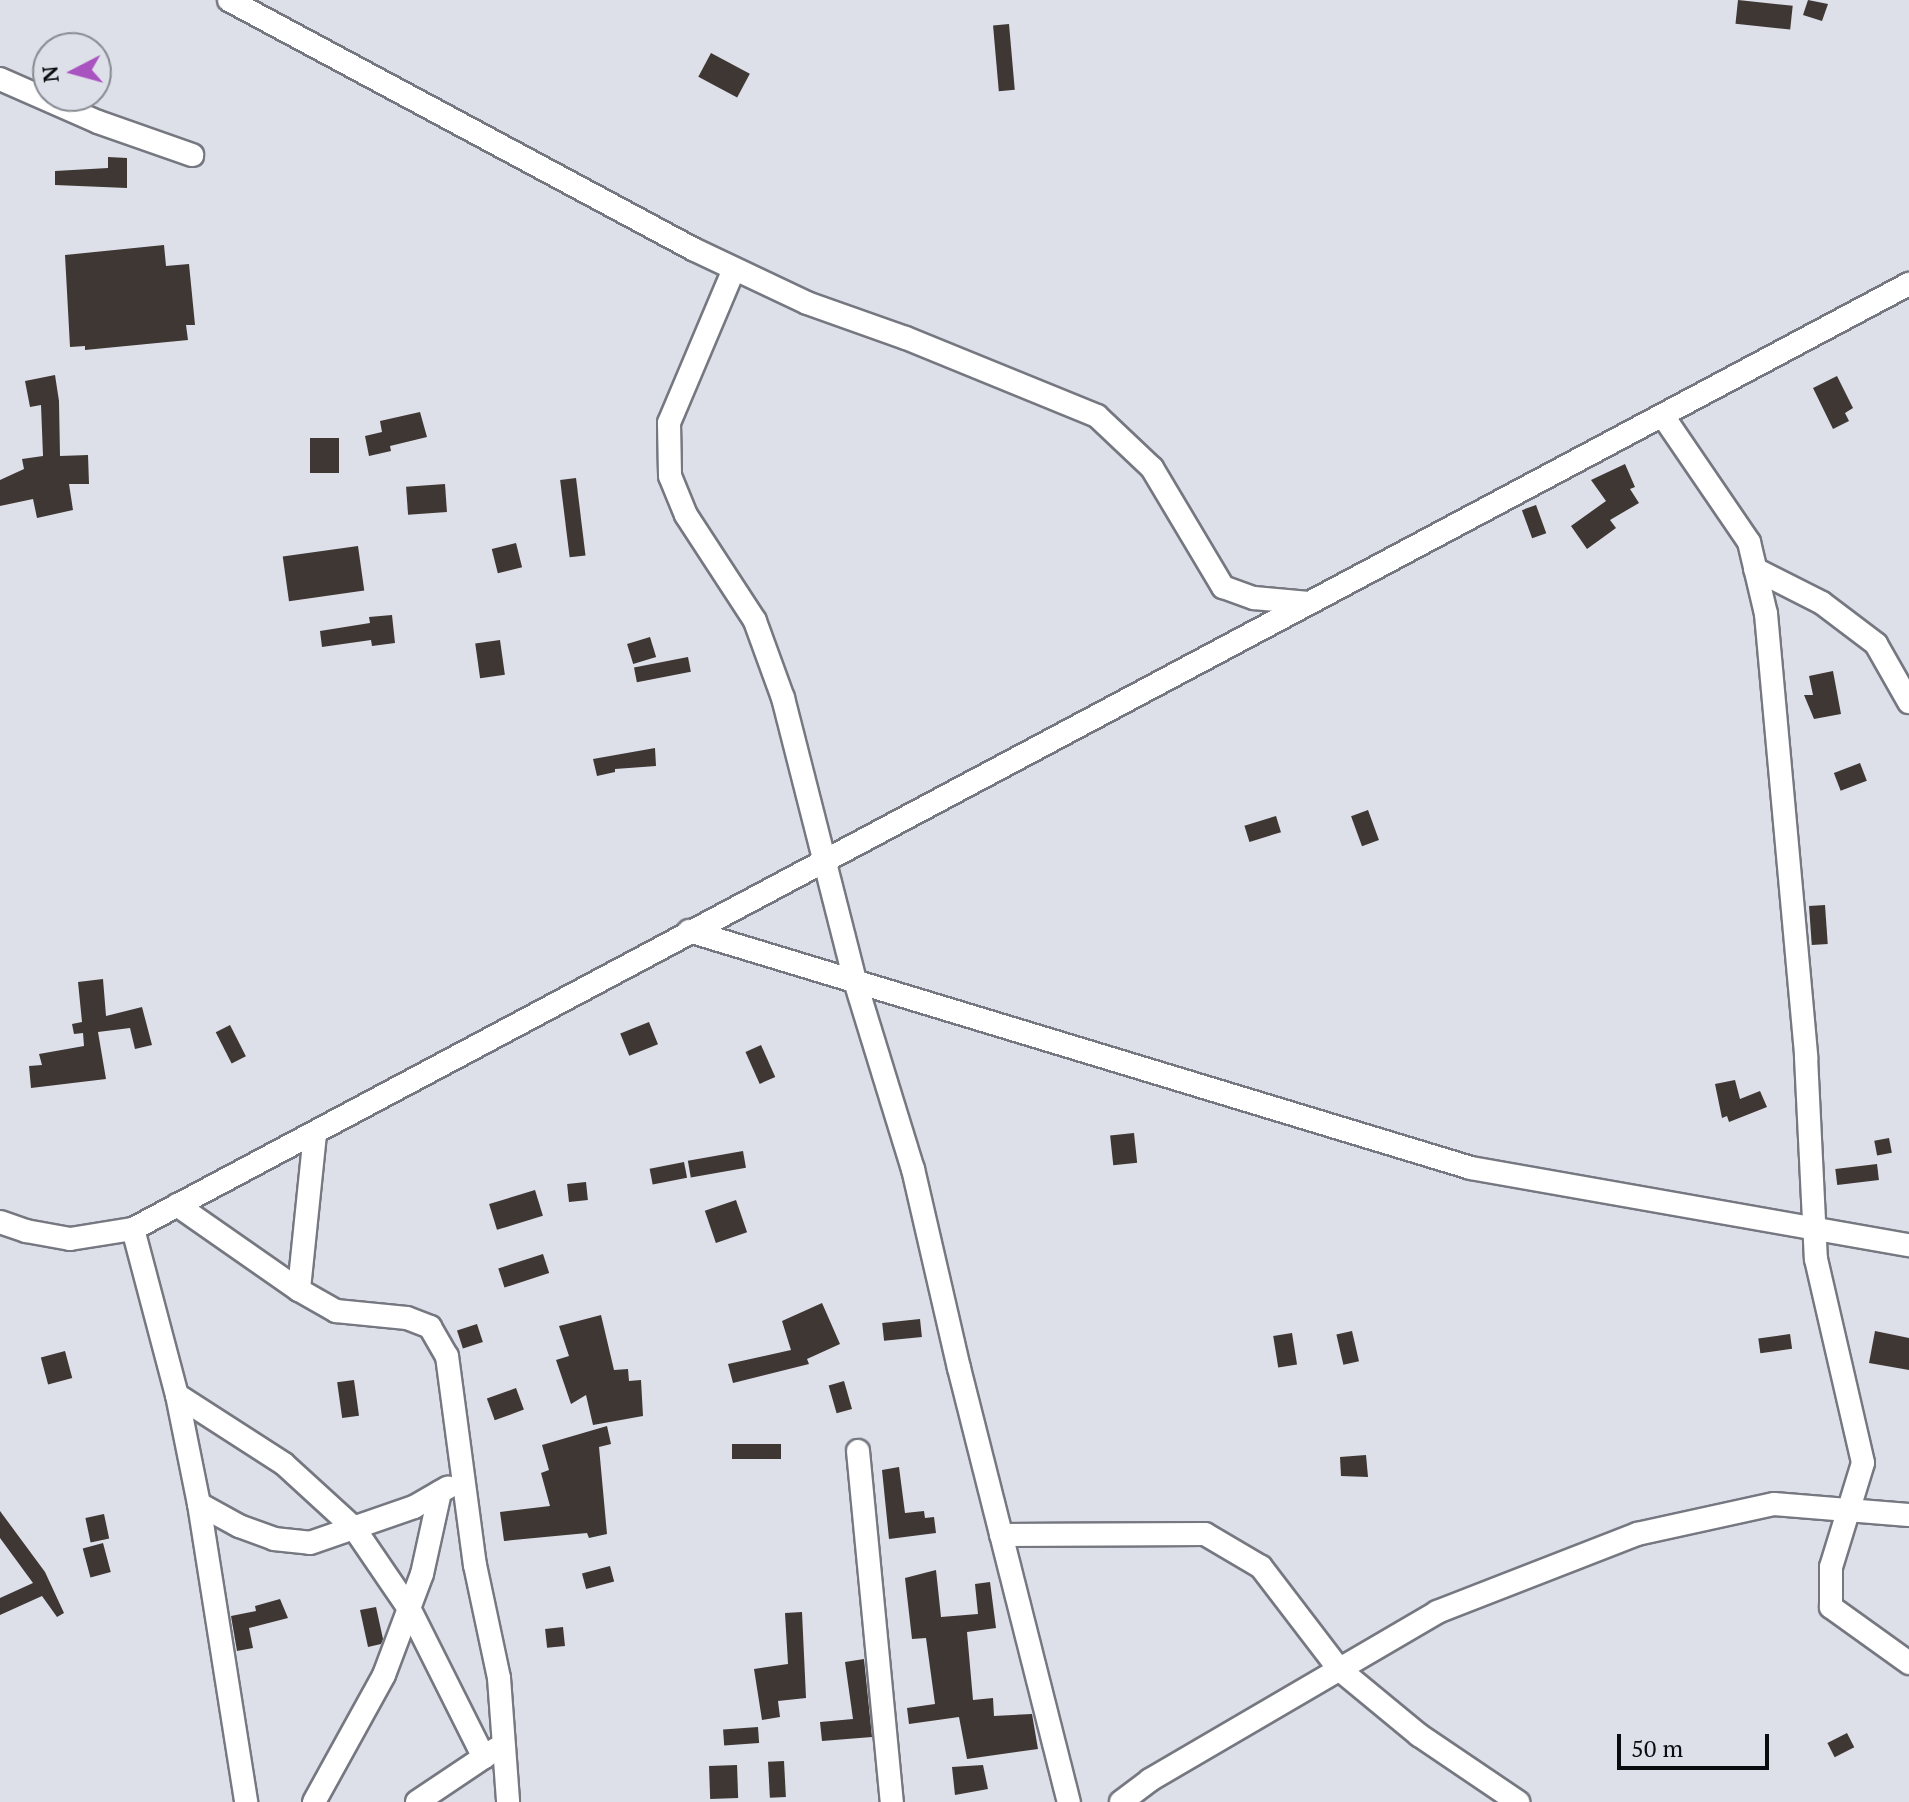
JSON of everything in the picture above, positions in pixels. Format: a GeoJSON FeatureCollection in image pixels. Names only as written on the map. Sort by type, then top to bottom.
{"type":"FeatureCollection","features":[{"type":"Feature","properties":{"kind":"street"},"geometry":{"type":"LineString","coordinates":[[229,0],[734,269],[807,303],[906,338],[1097,416],[1152,468],[1223,587],[1254,598],[1309,603]]}},
{"type":"Feature","properties":{"kind":"street"},"geometry":{"type":"LineString","coordinates":[[0,79],[98,122],[192,155]]}},
{"type":"Feature","properties":{"kind":"street"},"geometry":{"type":"LineString","coordinates":[[734,269],[669,423],[670,476],[686,515],[755,621],[783,698],[855,981],[913,1169],[1069,1802]]}},
{"type":"Feature","properties":{"kind":"street"},"geometry":{"type":"LineString","coordinates":[[0,1222],[26,1231],[70,1239],[133,1229],[1909,284]]}},
{"type":"Feature","properties":{"kind":"street"},"geometry":{"type":"LineString","coordinates":[[1663,416],[1749,542],[1766,614],[1806,1057],[1816,1259],[1863,1463],[1831,1567],[1831,1607],[1909,1663]]}},
{"type":"Feature","properties":{"kind":"street"},"geometry":{"type":"LineString","coordinates":[[1755,569],[1822,603],[1876,644],[1909,702]]}},
{"type":"Feature","properties":{"kind":"street"},"geometry":{"type":"LineString","coordinates":[[689,931],[1471,1168],[1909,1245]]}},
{"type":"Feature","properties":{"kind":"street"},"geometry":{"type":"LineString","coordinates":[[299,1290],[315,1134]]}},
{"type":"Feature","properties":{"kind":"street"},"geometry":{"type":"LineString","coordinates":[[177,1205],[299,1290],[336,1311],[407,1318],[430,1327],[447,1356],[466,1476],[475,1565],[499,1678],[508,1802]]}},
{"type":"Feature","properties":{"kind":"street"},"geometry":{"type":"LineString","coordinates":[[133,1229],[177,1395],[199,1504],[246,1802]]}},
{"type":"Feature","properties":{"kind":"street"},"geometry":{"type":"LineString","coordinates":[[177,1395],[284,1464],[354,1528],[410,1610],[484,1758]]}},
{"type":"Feature","properties":{"kind":"street"},"geometry":{"type":"LineString","coordinates":[[858,1451],[892,1802]]}},
{"type":"Feature","properties":{"kind":"street"},"geometry":{"type":"LineString","coordinates":[[199,1504],[239,1526],[274,1539],[310,1543],[414,1507],[466,1476]]}},
{"type":"Feature","properties":{"kind":"street"},"geometry":{"type":"LineString","coordinates":[[314,1802],[384,1675],[422,1574],[440,1492]]}},
{"type":"Feature","properties":{"kind":"street"},"geometry":{"type":"LineString","coordinates":[[1121,1802],[1150,1780],[1437,1612],[1637,1534],[1774,1504],[1909,1515]]}},
{"type":"Feature","properties":{"kind":"street"},"geometry":{"type":"LineString","coordinates":[[1001,1535],[1205,1534],[1261,1567],[1339,1669],[1419,1735],[1518,1802]]}},
{"type":"Feature","properties":{"kind":"street"},"geometry":{"type":"LineString","coordinates":[[417,1802],[504,1744]]}},
{"type":"Feature","properties":{"kind":"building"},"geometry":{"type":"Polygon","coordinates":[[[1738,0],[1793,6],[1790,30],[1735,24],[1738,0]]]}},
{"type":"Feature","properties":{"kind":"building"},"geometry":{"type":"Polygon","coordinates":[[[1808,0],[1828,4],[1822,21],[1803,15],[1808,0]]]}},
{"type":"Feature","properties":{"kind":"building"},"geometry":{"type":"Polygon","coordinates":[[[1009,24],[1015,90],[999,91],[993,25],[1009,24]]]}},
{"type":"Feature","properties":{"kind":"building"},"geometry":{"type":"Polygon","coordinates":[[[711,53],[750,74],[737,97],[698,77],[711,53]]]}},
{"type":"Feature","properties":{"kind":"building"},"geometry":{"type":"Polygon","coordinates":[[[108,157],[127,158],[127,188],[55,185],[55,171],[108,168],[108,157]]]}},
{"type":"Feature","properties":{"kind":"building"},"geometry":{"type":"Polygon","coordinates":[[[164,245],[166,266],[189,264],[195,325],[186,325],[188,340],[85,350],[85,346],[70,347],[65,255],[164,245]]]}},
{"type":"Feature","properties":{"kind":"building"},"geometry":{"type":"Polygon","coordinates":[[[55,375],[60,456],[88,455],[89,484],[69,484],[73,510],[37,518],[33,499],[0,506],[0,480],[24,469],[22,459],[43,456],[41,405],[30,407],[25,381],[55,375]]]}},
{"type":"Feature","properties":{"kind":"building"},"geometry":{"type":"Polygon","coordinates":[[[1837,376],[1853,408],[1845,413],[1849,421],[1833,429],[1813,388],[1837,376]]]}},
{"type":"Feature","properties":{"kind":"building"},"geometry":{"type":"Polygon","coordinates":[[[420,412],[427,437],[390,446],[391,451],[369,456],[365,436],[382,432],[380,421],[420,412]]]}},
{"type":"Feature","properties":{"kind":"building"},"geometry":{"type":"Polygon","coordinates":[[[310,438],[339,438],[339,473],[310,473],[310,438]]]}},
{"type":"Feature","properties":{"kind":"building"},"geometry":{"type":"Polygon","coordinates":[[[1625,464],[1635,487],[1630,489],[1639,503],[1610,520],[1616,528],[1587,549],[1571,526],[1606,501],[1591,480],[1625,464]]]}},
{"type":"Feature","properties":{"kind":"building"},"geometry":{"type":"Polygon","coordinates":[[[576,478],[586,555],[570,557],[560,480],[576,478]]]}},
{"type":"Feature","properties":{"kind":"building"},"geometry":{"type":"Polygon","coordinates":[[[445,484],[447,512],[408,515],[406,487],[445,484]]]}},
{"type":"Feature","properties":{"kind":"building"},"geometry":{"type":"Polygon","coordinates":[[[1536,505],[1546,533],[1532,538],[1522,510],[1536,505]]]}},
{"type":"Feature","properties":{"kind":"building"},"geometry":{"type":"Polygon","coordinates":[[[516,543],[522,567],[498,573],[492,549],[516,543]]]}},
{"type":"Feature","properties":{"kind":"building"},"geometry":{"type":"Polygon","coordinates":[[[358,546],[364,591],[289,601],[283,557],[358,546]]]}},
{"type":"Feature","properties":{"kind":"building"},"geometry":{"type":"Polygon","coordinates":[[[392,615],[395,643],[372,646],[371,640],[322,647],[320,631],[370,623],[369,617],[392,615]]]}},
{"type":"Feature","properties":{"kind":"building"},"geometry":{"type":"Polygon","coordinates":[[[650,637],[656,657],[633,664],[627,644],[650,637]]]}},
{"type":"Feature","properties":{"kind":"building"},"geometry":{"type":"Polygon","coordinates":[[[500,640],[505,675],[480,678],[475,643],[500,640]]]}},
{"type":"Feature","properties":{"kind":"building"},"geometry":{"type":"Polygon","coordinates":[[[688,657],[691,672],[637,682],[634,667],[688,657]]]}},
{"type":"Feature","properties":{"kind":"building"},"geometry":{"type":"Polygon","coordinates":[[[1833,671],[1841,714],[1814,719],[1804,695],[1813,695],[1809,676],[1833,671]]]}},
{"type":"Feature","properties":{"kind":"building"},"geometry":{"type":"Polygon","coordinates":[[[655,748],[656,766],[615,769],[615,772],[597,776],[593,759],[655,748]]]}},
{"type":"Feature","properties":{"kind":"building"},"geometry":{"type":"Polygon","coordinates":[[[1860,763],[1867,781],[1841,791],[1834,773],[1860,763]]]}},
{"type":"Feature","properties":{"kind":"building"},"geometry":{"type":"Polygon","coordinates":[[[1368,810],[1379,840],[1362,846],[1351,816],[1368,810]]]}},
{"type":"Feature","properties":{"kind":"building"},"geometry":{"type":"Polygon","coordinates":[[[1276,816],[1281,832],[1249,842],[1244,826],[1276,816]]]}},
{"type":"Feature","properties":{"kind":"building"},"geometry":{"type":"Polygon","coordinates":[[[1825,905],[1828,944],[1812,945],[1809,906],[1825,905]]]}},
{"type":"Feature","properties":{"kind":"building"},"geometry":{"type":"Polygon","coordinates":[[[103,979],[106,1016],[142,1007],[152,1045],[135,1049],[130,1028],[98,1032],[106,1079],[31,1088],[29,1066],[42,1065],[39,1054],[84,1046],[83,1033],[74,1034],[72,1024],[82,1022],[78,982],[103,979]]]}},
{"type":"Feature","properties":{"kind":"building"},"geometry":{"type":"Polygon","coordinates":[[[649,1022],[658,1044],[629,1056],[620,1034],[649,1022]]]}},
{"type":"Feature","properties":{"kind":"building"},"geometry":{"type":"Polygon","coordinates":[[[230,1025],[246,1056],[232,1063],[216,1032],[230,1025]]]}},
{"type":"Feature","properties":{"kind":"building"},"geometry":{"type":"Polygon","coordinates":[[[761,1045],[775,1077],[760,1084],[745,1052],[761,1045]]]}},
{"type":"Feature","properties":{"kind":"building"},"geometry":{"type":"Polygon","coordinates":[[[1735,1080],[1740,1099],[1760,1091],[1767,1107],[1729,1122],[1727,1116],[1722,1118],[1715,1084],[1735,1080]]]}},
{"type":"Feature","properties":{"kind":"building"},"geometry":{"type":"Polygon","coordinates":[[[1134,1133],[1137,1163],[1113,1165],[1110,1136],[1134,1133]]]}},
{"type":"Feature","properties":{"kind":"building"},"geometry":{"type":"Polygon","coordinates":[[[1889,1138],[1892,1153],[1877,1156],[1874,1141],[1889,1138]]]}},
{"type":"Feature","properties":{"kind":"building"},"geometry":{"type":"Polygon","coordinates":[[[743,1151],[746,1168],[691,1177],[688,1161],[743,1151]]]}},
{"type":"Feature","properties":{"kind":"building"},"geometry":{"type":"Polygon","coordinates":[[[684,1162],[687,1178],[653,1184],[650,1169],[684,1162]]]}},
{"type":"Feature","properties":{"kind":"building"},"geometry":{"type":"Polygon","coordinates":[[[1877,1164],[1879,1180],[1837,1185],[1835,1169],[1877,1164]]]}},
{"type":"Feature","properties":{"kind":"building"},"geometry":{"type":"Polygon","coordinates":[[[586,1182],[588,1200],[569,1202],[567,1184],[586,1182]]]}},
{"type":"Feature","properties":{"kind":"building"},"geometry":{"type":"Polygon","coordinates":[[[535,1190],[543,1216],[497,1230],[489,1204],[535,1190]]]}},
{"type":"Feature","properties":{"kind":"building"},"geometry":{"type":"Polygon","coordinates":[[[736,1200],[747,1232],[716,1243],[705,1211],[736,1200]]]}},
{"type":"Feature","properties":{"kind":"building"},"geometry":{"type":"Polygon","coordinates":[[[543,1254],[549,1273],[504,1288],[498,1269],[543,1254]]]}},
{"type":"Feature","properties":{"kind":"building"},"geometry":{"type":"Polygon","coordinates":[[[822,1303],[840,1344],[807,1359],[809,1364],[733,1383],[728,1364],[791,1350],[782,1321],[822,1303]]]}},
{"type":"Feature","properties":{"kind":"building"},"geometry":{"type":"Polygon","coordinates":[[[601,1315],[614,1370],[628,1369],[629,1381],[641,1380],[643,1416],[593,1425],[586,1395],[571,1404],[556,1360],[569,1356],[559,1326],[601,1315]]]}},
{"type":"Feature","properties":{"kind":"building"},"geometry":{"type":"Polygon","coordinates":[[[920,1319],[922,1337],[884,1341],[882,1323],[920,1319]]]}},
{"type":"Feature","properties":{"kind":"building"},"geometry":{"type":"Polygon","coordinates":[[[477,1324],[483,1342],[463,1349],[457,1330],[477,1324]]]}},
{"type":"Feature","properties":{"kind":"building"},"geometry":{"type":"Polygon","coordinates":[[[1352,1331],[1359,1361],[1343,1365],[1336,1335],[1352,1331]]]}},
{"type":"Feature","properties":{"kind":"building"},"geometry":{"type":"Polygon","coordinates":[[[1875,1331],[1909,1338],[1909,1370],[1869,1363],[1875,1331]]]}},
{"type":"Feature","properties":{"kind":"building"},"geometry":{"type":"Polygon","coordinates":[[[1292,1333],[1297,1365],[1278,1368],[1273,1336],[1292,1333]]]}},
{"type":"Feature","properties":{"kind":"building"},"geometry":{"type":"Polygon","coordinates":[[[1790,1334],[1792,1349],[1760,1353],[1758,1338],[1790,1334]]]}},
{"type":"Feature","properties":{"kind":"building"},"geometry":{"type":"Polygon","coordinates":[[[65,1351],[72,1378],[48,1385],[41,1357],[65,1351]]]}},
{"type":"Feature","properties":{"kind":"building"},"geometry":{"type":"Polygon","coordinates":[[[354,1380],[359,1416],[342,1418],[337,1382],[354,1380]]]}},
{"type":"Feature","properties":{"kind":"building"},"geometry":{"type":"Polygon","coordinates":[[[844,1381],[852,1409],[837,1413],[829,1385],[844,1381]]]}},
{"type":"Feature","properties":{"kind":"building"},"geometry":{"type":"Polygon","coordinates":[[[516,1388],[524,1410],[495,1420],[487,1399],[516,1388]]]}},
{"type":"Feature","properties":{"kind":"building"},"geometry":{"type":"Polygon","coordinates":[[[607,1426],[611,1444],[599,1447],[607,1534],[589,1538],[587,1533],[504,1541],[500,1512],[550,1506],[541,1473],[549,1470],[542,1445],[607,1426]]]}},
{"type":"Feature","properties":{"kind":"building"},"geometry":{"type":"Polygon","coordinates":[[[732,1444],[781,1444],[781,1459],[732,1459],[732,1444]]]}},
{"type":"Feature","properties":{"kind":"building"},"geometry":{"type":"Polygon","coordinates":[[[1366,1455],[1368,1477],[1341,1476],[1340,1457],[1366,1455]]]}},
{"type":"Feature","properties":{"kind":"building"},"geometry":{"type":"Polygon","coordinates":[[[899,1467],[905,1513],[924,1511],[925,1518],[934,1517],[936,1533],[889,1539],[882,1470],[899,1467]]]}},
{"type":"Feature","properties":{"kind":"building"},"geometry":{"type":"Polygon","coordinates":[[[0,1511],[45,1572],[64,1613],[57,1617],[42,1596],[0,1615],[0,1598],[33,1583],[0,1538],[0,1511]]]}},
{"type":"Feature","properties":{"kind":"building"},"geometry":{"type":"Polygon","coordinates":[[[104,1514],[109,1538],[91,1542],[85,1518],[104,1514]]]}},
{"type":"Feature","properties":{"kind":"building"},"geometry":{"type":"Polygon","coordinates":[[[103,1543],[111,1572],[90,1577],[83,1548],[103,1543]]]}},
{"type":"Feature","properties":{"kind":"building"},"geometry":{"type":"Polygon","coordinates":[[[610,1566],[614,1581],[586,1589],[582,1574],[610,1566]]]}},
{"type":"Feature","properties":{"kind":"building"},"geometry":{"type":"Polygon","coordinates":[[[936,1570],[941,1617],[978,1614],[975,1584],[990,1582],[996,1628],[967,1632],[973,1700],[993,1698],[994,1716],[1032,1714],[1038,1749],[967,1759],[959,1717],[909,1724],[907,1708],[935,1704],[926,1638],[912,1639],[905,1578],[936,1570]]]}},
{"type":"Feature","properties":{"kind":"building"},"geometry":{"type":"Polygon","coordinates":[[[280,1599],[288,1618],[249,1628],[253,1648],[237,1651],[231,1616],[256,1611],[255,1606],[280,1599]]]}},
{"type":"Feature","properties":{"kind":"building"},"geometry":{"type":"Polygon","coordinates":[[[376,1607],[383,1639],[381,1644],[368,1647],[360,1610],[376,1607]]]}},
{"type":"Feature","properties":{"kind":"building"},"geometry":{"type":"Polygon","coordinates":[[[802,1612],[806,1698],[778,1701],[780,1717],[762,1720],[754,1669],[788,1664],[785,1613],[802,1612]]]}},
{"type":"Feature","properties":{"kind":"building"},"geometry":{"type":"Polygon","coordinates":[[[563,1627],[565,1646],[547,1648],[545,1629],[563,1627]]]}},
{"type":"Feature","properties":{"kind":"building"},"geometry":{"type":"Polygon","coordinates":[[[864,1659],[872,1737],[822,1741],[820,1722],[853,1719],[845,1662],[864,1659]]]}},
{"type":"Feature","properties":{"kind":"building"},"geometry":{"type":"Polygon","coordinates":[[[758,1727],[759,1743],[724,1745],[723,1729],[758,1727]]]}},
{"type":"Feature","properties":{"kind":"building"},"geometry":{"type":"Polygon","coordinates":[[[1847,1733],[1854,1747],[1835,1757],[1827,1743],[1847,1733]]]}},
{"type":"Feature","properties":{"kind":"building"},"geometry":{"type":"Polygon","coordinates":[[[784,1761],[786,1797],[770,1798],[768,1762],[784,1761]]]}},
{"type":"Feature","properties":{"kind":"building"},"geometry":{"type":"Polygon","coordinates":[[[737,1765],[738,1798],[710,1799],[709,1766],[737,1765]]]}},
{"type":"Feature","properties":{"kind":"building"},"geometry":{"type":"Polygon","coordinates":[[[983,1765],[988,1789],[955,1795],[952,1767],[983,1765]]]}}]}
